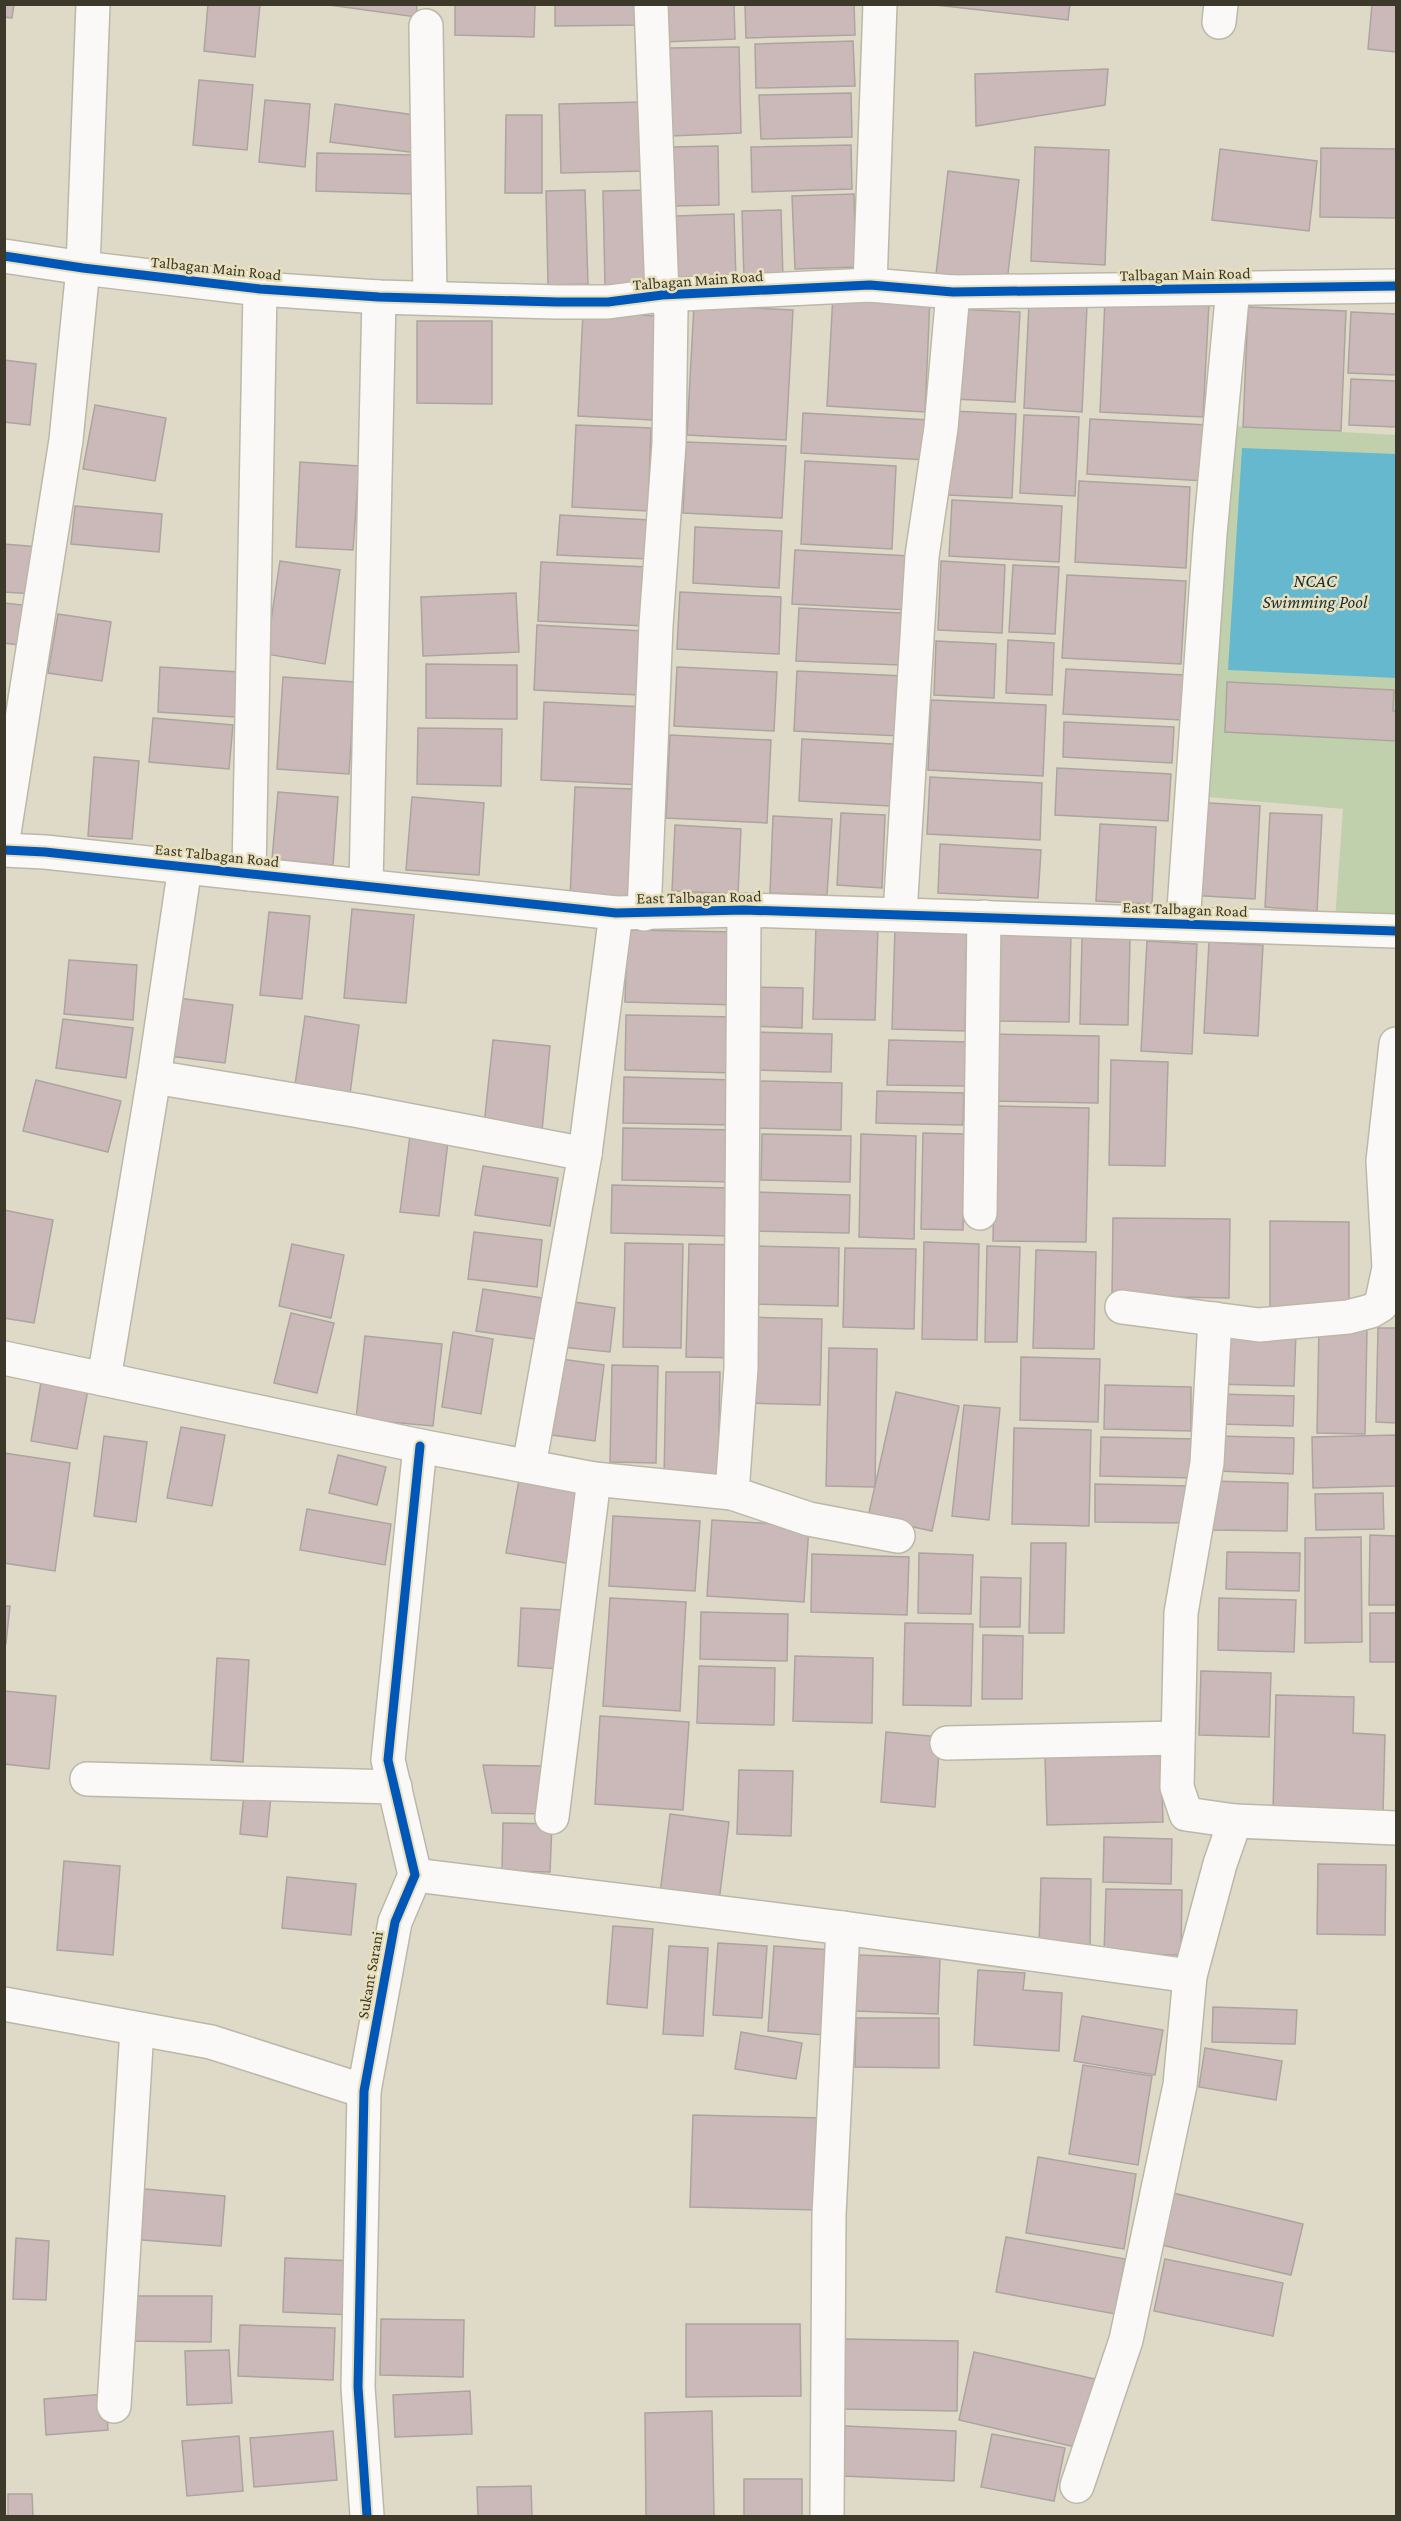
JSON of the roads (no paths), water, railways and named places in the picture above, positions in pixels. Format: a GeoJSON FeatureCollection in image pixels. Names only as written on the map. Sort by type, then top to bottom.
{"type":"FeatureCollection","features":[{"type":"Feature","properties":{"kind":"street"},"geometry":{"type":"LineString","coordinates":[[4,833],[66,440],[83,268],[93,4]]}},
{"type":"Feature","properties":{"kind":"street"},"geometry":{"type":"LineString","coordinates":[[529,1466],[630,913],[656,625],[669,444],[671,309],[662,295],[651,4]]}},
{"type":"Feature","properties":{"kind":"street"},"geometry":{"type":"LineString","coordinates":[[870,285],[879,4]]}},
{"type":"Feature","properties":{"kind":"street"},"geometry":{"type":"LineString","coordinates":[[426,26],[430,298]]}},
{"type":"Feature","properties":{"kind":"street","name":"Talbagan Main Road"},"geometry":{"type":"LineString","coordinates":[[4,256],[83,268],[260,289],[379,297],[608,302],[662,295],[870,285],[953,292],[1396,286]]}},
{"type":"Feature","properties":{"kind":"street"},"geometry":{"type":"LineString","coordinates":[[1184,924],[1210,534],[1233,288]]}},
{"type":"Feature","properties":{"kind":"street"},"geometry":{"type":"LineString","coordinates":[[249,874],[260,289]]}},
{"type":"Feature","properties":{"kind":"street"},"geometry":{"type":"LineString","coordinates":[[900,914],[922,556],[941,428],[953,292]]}},
{"type":"Feature","properties":{"kind":"street"},"geometry":{"type":"LineString","coordinates":[[366,886],[379,297]]}},
{"type":"Feature","properties":{"kind":"street","name":"East Talbagan Road"},"geometry":{"type":"LineString","coordinates":[[4,850],[630,913],[744,910],[1396,931]]}},
{"type":"Feature","properties":{"kind":"street"},"geometry":{"type":"LineString","coordinates":[[104,1379],[154,1077],[185,867]]}},
{"type":"Feature","properties":{"kind":"street"},"geometry":{"type":"LineString","coordinates":[[732,1493],[741,1368],[744,910]]}},
{"type":"Feature","properties":{"kind":"street"},"geometry":{"type":"LineString","coordinates":[[980,1213],[984,917]]}},
{"type":"Feature","properties":{"kind":"street"},"geometry":{"type":"LineString","coordinates":[[1122,1306],[1259,1325],[1337,1318],[1371,1311],[1381,1305],[1389,1268],[1383,1161],[1396,1044]]}},
{"type":"Feature","properties":{"kind":"street"},"geometry":{"type":"LineString","coordinates":[[154,1077],[360,1111],[585,1154]]}},
{"type":"Feature","properties":{"kind":"street"},"geometry":{"type":"LineString","coordinates":[[1215,1319],[1207,1463],[1181,1613],[1177,1787],[1186,1814],[1235,1821],[1396,1828]]}},
{"type":"Feature","properties":{"kind":"street"},"geometry":{"type":"LineString","coordinates":[[4,1358],[420,1446],[594,1479],[732,1493],[809,1519],[898,1536]]}},
{"type":"Feature","properties":{"kind":"street"},"geometry":{"type":"LineString","coordinates":[[420,1446],[387,1760],[415,1875],[843,1928],[1190,1976]]}},
{"type":"Feature","properties":{"kind":"street"},"geometry":{"type":"LineString","coordinates":[[552,1817],[594,1479]]}},
{"type":"Feature","properties":{"kind":"street"},"geometry":{"type":"LineString","coordinates":[[947,1743],[1178,1738]]}},
{"type":"Feature","properties":{"kind":"street"},"geometry":{"type":"LineString","coordinates":[[87,1779],[394,1787]]}},
{"type":"Feature","properties":{"kind":"street"},"geometry":{"type":"LineString","coordinates":[[1077,2486],[1126,2340],[1180,2085],[1190,1976],[1220,1864],[1235,1821]]}},
{"type":"Feature","properties":{"kind":"street","name":"Sukant Sarani"},"geometry":{"type":"LineString","coordinates":[[367,2517],[358,2387],[364,2091],[395,1922],[415,1875]]}},
{"type":"Feature","properties":{"kind":"street"},"geometry":{"type":"LineString","coordinates":[[827,2517],[829,2215],[843,1928]]}},
{"type":"Feature","properties":{"kind":"street"},"geometry":{"type":"LineString","coordinates":[[4,2004],[211,2042],[364,2091]]}},
{"type":"Feature","properties":{"kind":"street"},"geometry":{"type":"LineString","coordinates":[[114,2406],[137,2029]]}},
{"type":"Feature","properties":{"kind":"water","name":"NCAC Swimming Pool"},"geometry":{"type":"Polygon","coordinates":[[[1242,448],[1396,454],[1396,678],[1228,670],[1242,448]]]}}]}
